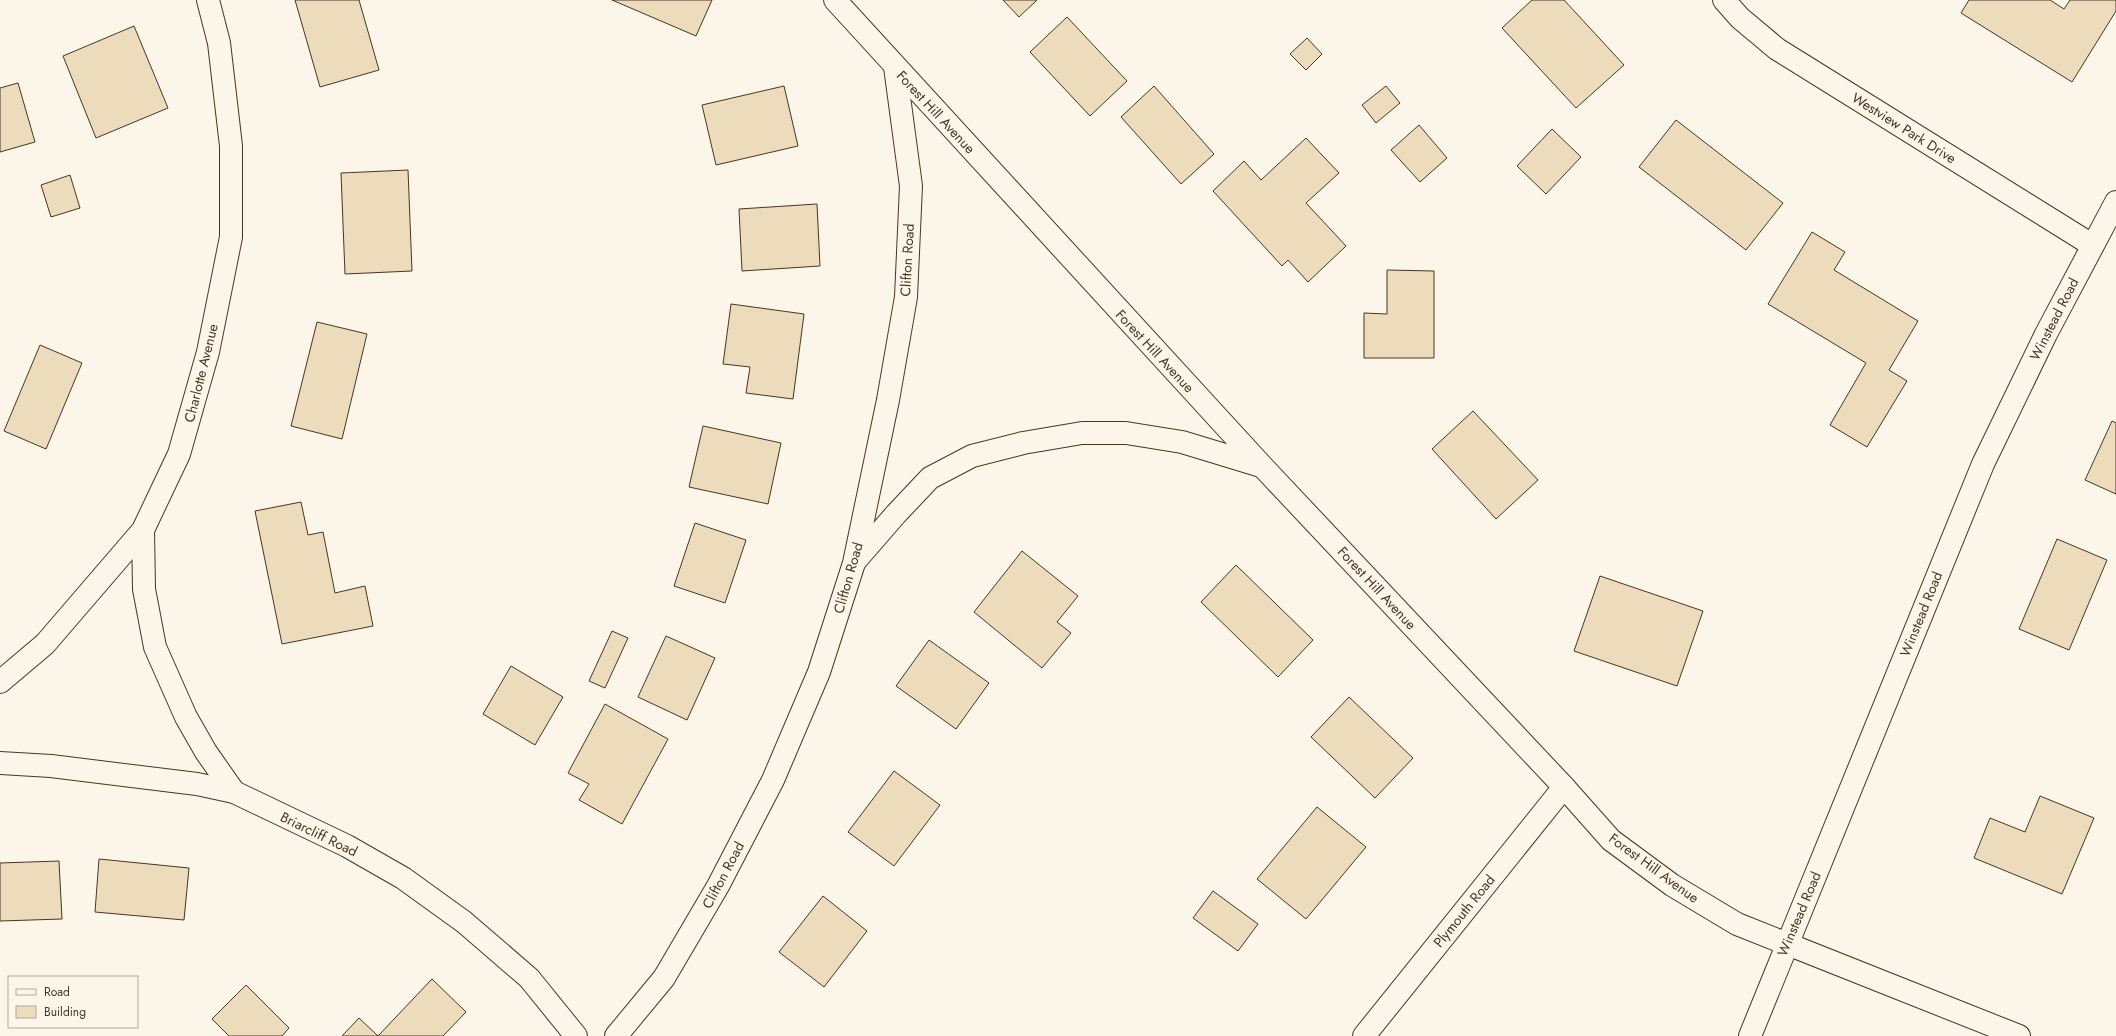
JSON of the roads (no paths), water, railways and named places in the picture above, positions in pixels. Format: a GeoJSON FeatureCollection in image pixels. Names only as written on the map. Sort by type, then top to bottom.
{"type":"FeatureCollection","features":[{"type":"Feature","properties":{"kind":"street","name":"Charlotte Avenue"},"geometry":{"type":"LineString","coordinates":[[0,682],[45,644],[143,530],[180,454],[208,352],[231,237],[231,146],[219,43],[208,0]]}},
{"type":"Feature","properties":{"kind":"street","name":"Forest Hill Avenue"},"geometry":{"type":"LineString","coordinates":[[835,0],[1262,466],[1564,786],[1611,840],[1672,885],[1737,924],[2019,1036]]}},
{"type":"Feature","properties":{"kind":"street","name":"Westview Park Drive"},"geometry":{"type":"LineString","coordinates":[[1724,0],[1740,18],[1777,49],[2092,245]]}},
{"type":"Feature","properties":{"kind":"street","name":"Clifton Road"},"geometry":{"type":"LineString","coordinates":[[616,1036],[664,978],[718,886],[773,780],[819,672],[854,563],[888,400],[906,297],[911,186],[895,67]]}},
{"type":"Feature","properties":{"kind":"street","name":"Winstead Road"},"geometry":{"type":"LineString","coordinates":[[1750,1036],[1786,944],[1826,851],[1983,464],[2046,334],[2116,202]]}},
{"type":"Feature","properties":{"kind":"street"},"geometry":{"type":"LineString","coordinates":[[854,563],[896,514],[930,478],[972,456],[1023,443],[1082,433],[1126,433],[1182,442],[1262,466]]}},
{"type":"Feature","properties":{"kind":"street"},"geometry":{"type":"LineString","coordinates":[[143,530],[144,589],[155,647],[186,716],[206,752],[234,792]]}},
{"type":"Feature","properties":{"kind":"street","name":"Briarcliff Road"},"geometry":{"type":"LineString","coordinates":[[0,763],[51,766],[197,784],[234,792],[347,846],[409,882],[464,922],[529,978],[576,1036]]}},
{"type":"Feature","properties":{"kind":"street","name":"Plymouth Road"},"geometry":{"type":"LineString","coordinates":[[1364,1036],[1564,786]]}}]}
